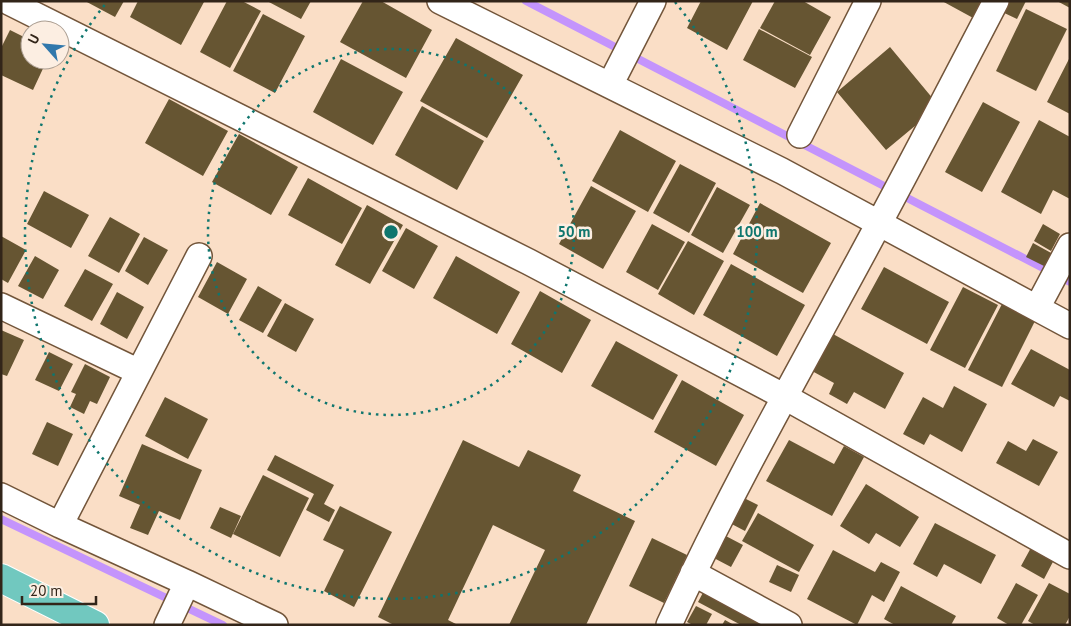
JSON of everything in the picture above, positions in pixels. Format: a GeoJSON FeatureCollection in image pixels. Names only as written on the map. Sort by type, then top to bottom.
{"type":"FeatureCollection","features":[{"type":"Feature","properties":{"kind":"main road"},"geometry":{"type":"LineString","coordinates":[[1,578],[95,625]]}},
{"type":"Feature","properties":{"kind":"street"},"geometry":{"type":"LineString","coordinates":[[614,77],[653,1]]}},
{"type":"Feature","properties":{"kind":"street"},"geometry":{"type":"LineString","coordinates":[[800,135],[868,1]]}},
{"type":"Feature","properties":{"kind":"street"},"geometry":{"type":"LineString","coordinates":[[669,625],[693,573],[785,397],[880,223],[996,1]]}},
{"type":"Feature","properties":{"kind":"street"},"geometry":{"type":"LineString","coordinates":[[448,3],[614,77],[782,171],[1070,326]]}},
{"type":"Feature","properties":{"kind":"street"},"geometry":{"type":"LineString","coordinates":[[7,7],[529,262],[785,397],[1070,556]]}},
{"type":"Feature","properties":{"kind":"street"},"geometry":{"type":"LineString","coordinates":[[1037,308],[1066,252]]}},
{"type":"Feature","properties":{"kind":"street"},"geometry":{"type":"LineString","coordinates":[[60,525],[199,256]]}},
{"type":"Feature","properties":{"kind":"street"},"geometry":{"type":"LineString","coordinates":[[1,306],[139,372]]}},
{"type":"Feature","properties":{"kind":"street"},"geometry":{"type":"LineString","coordinates":[[1,496],[184,588],[275,625]]}},
{"type":"Feature","properties":{"kind":"street"},"geometry":{"type":"LineString","coordinates":[[693,573],[788,625]]}},
{"type":"Feature","properties":{"kind":"street"},"geometry":{"type":"LineString","coordinates":[[168,621],[184,588]]}},
{"type":"Feature","properties":{"kind":"building"},"geometry":{"type":"Polygon","coordinates":[[[85,1],[124,1],[115,17],[85,1]]]}},
{"type":"Feature","properties":{"kind":"building"},"geometry":{"type":"Polygon","coordinates":[[[138,1],[204,2],[181,45],[130,17],[138,1]]]}},
{"type":"Feature","properties":{"kind":"building"},"geometry":{"type":"Polygon","coordinates":[[[227,1],[242,1],[261,11],[230,68],[200,52],[227,1]]]}},
{"type":"Feature","properties":{"kind":"building"},"geometry":{"type":"Polygon","coordinates":[[[267,1],[311,1],[301,19],[267,1]]]}},
{"type":"Feature","properties":{"kind":"building"},"geometry":{"type":"Polygon","coordinates":[[[363,1],[381,1],[432,30],[406,78],[340,42],[363,1]]]}},
{"type":"Feature","properties":{"kind":"building"},"geometry":{"type":"Polygon","coordinates":[[[701,1],[753,1],[727,50],[687,28],[701,1]]]}},
{"type":"Feature","properties":{"kind":"building"},"geometry":{"type":"Polygon","coordinates":[[[775,1],[803,1],[831,17],[810,55],[760,28],[775,1]]]}},
{"type":"Feature","properties":{"kind":"building"},"geometry":{"type":"Polygon","coordinates":[[[942,1],[985,1],[975,19],[942,1]]]}},
{"type":"Feature","properties":{"kind":"building"},"geometry":{"type":"Polygon","coordinates":[[[1003,1],[1026,1],[1017,19],[998,10],[1003,1]]]}},
{"type":"Feature","properties":{"kind":"building"},"geometry":{"type":"Polygon","coordinates":[[[1057,1],[1070,1],[1070,8],[1057,1]]]}},
{"type":"Feature","properties":{"kind":"building"},"geometry":{"type":"Polygon","coordinates":[[[1026,9],[1067,29],[1036,91],[996,71],[1026,9]]]}},
{"type":"Feature","properties":{"kind":"building"},"geometry":{"type":"Polygon","coordinates":[[[263,14],[305,36],[275,93],[233,71],[263,14]]]}},
{"type":"Feature","properties":{"kind":"building"},"geometry":{"type":"Polygon","coordinates":[[[759,29],[812,57],[795,88],[743,60],[759,29]]]}},
{"type":"Feature","properties":{"kind":"building"},"geometry":{"type":"Polygon","coordinates":[[[10,30],[20,35],[20,70],[42,70],[33,90],[1,75],[1,48],[10,30]]]}},
{"type":"Feature","properties":{"kind":"building"},"geometry":{"type":"Polygon","coordinates":[[[456,38],[523,75],[487,138],[420,101],[456,38]]]}},
{"type":"Feature","properties":{"kind":"building"},"geometry":{"type":"Polygon","coordinates":[[[890,47],[939,106],[886,150],[837,92],[890,47]]]}},
{"type":"Feature","properties":{"kind":"building"},"geometry":{"type":"Polygon","coordinates":[[[1070,57],[1070,114],[1047,102],[1070,57]]]}},
{"type":"Feature","properties":{"kind":"building"},"geometry":{"type":"Polygon","coordinates":[[[341,59],[403,92],[373,145],[313,112],[341,59]]]}},
{"type":"Feature","properties":{"kind":"building"},"geometry":{"type":"Polygon","coordinates":[[[169,99],[228,131],[203,176],[145,143],[169,99]]]}},
{"type":"Feature","properties":{"kind":"building"},"geometry":{"type":"Polygon","coordinates":[[[983,102],[1020,122],[982,192],[945,172],[983,102]]]}},
{"type":"Feature","properties":{"kind":"building"},"geometry":{"type":"Polygon","coordinates":[[[422,106],[484,141],[457,190],[395,155],[422,106]]]}},
{"type":"Feature","properties":{"kind":"building"},"geometry":{"type":"Polygon","coordinates":[[[1039,120],[1070,137],[1070,199],[1053,190],[1041,214],[1001,192],[1039,120]]]}},
{"type":"Feature","properties":{"kind":"building"},"geometry":{"type":"Polygon","coordinates":[[[620,130],[676,161],[648,212],[592,181],[620,130]]]}},
{"type":"Feature","properties":{"kind":"building"},"geometry":{"type":"Polygon","coordinates":[[[239,134],[298,167],[271,215],[212,182],[239,134]]]}},
{"type":"Feature","properties":{"kind":"building"},"geometry":{"type":"Polygon","coordinates":[[[680,164],[716,183],[689,233],[653,213],[680,164]]]}},
{"type":"Feature","properties":{"kind":"building"},"geometry":{"type":"Polygon","coordinates":[[[308,178],[362,208],[342,244],[288,215],[308,178]]]}},
{"type":"Feature","properties":{"kind":"building"},"geometry":{"type":"Polygon","coordinates":[[[591,186],[636,211],[603,269],[559,244],[591,186]]]}},
{"type":"Feature","properties":{"kind":"building"},"geometry":{"type":"Polygon","coordinates":[[[717,187],[750,205],[723,253],[691,235],[717,187]]]}},
{"type":"Feature","properties":{"kind":"building"},"geometry":{"type":"Polygon","coordinates":[[[44,191],[89,215],[71,248],[27,224],[44,191]]]}},
{"type":"Feature","properties":{"kind":"building"},"geometry":{"type":"Polygon","coordinates":[[[760,203],[831,243],[803,293],[733,254],[760,203]]]}},
{"type":"Feature","properties":{"kind":"building"},"geometry":{"type":"Polygon","coordinates":[[[367,205],[403,225],[370,284],[335,265],[367,205]]]}},
{"type":"Feature","properties":{"kind":"building"},"geometry":{"type":"Polygon","coordinates":[[[110,217],[140,234],[119,273],[88,256],[110,217]]]}},
{"type":"Feature","properties":{"kind":"building"},"geometry":{"type":"Polygon","coordinates":[[[652,224],[685,242],[658,290],[626,272],[652,224]]]}},
{"type":"Feature","properties":{"kind":"building"},"geometry":{"type":"Polygon","coordinates":[[[1043,224],[1060,234],[1051,251],[1034,241],[1043,224]]]}},
{"type":"Feature","properties":{"kind":"building"},"geometry":{"type":"Polygon","coordinates":[[[406,228],[438,246],[414,289],[382,271],[406,228]]]}},
{"type":"Feature","properties":{"kind":"building"},"geometry":{"type":"Polygon","coordinates":[[[1,236],[26,250],[8,283],[1,279],[1,236]]]}},
{"type":"Feature","properties":{"kind":"building"},"geometry":{"type":"Polygon","coordinates":[[[144,237],[168,250],[148,285],[125,271],[144,237]]]}},
{"type":"Feature","properties":{"kind":"building"},"geometry":{"type":"Polygon","coordinates":[[[688,241],[724,261],[694,315],[658,294],[688,241]]]}},
{"type":"Feature","properties":{"kind":"building"},"geometry":{"type":"Polygon","coordinates":[[[1033,243],[1053,254],[1046,267],[1026,257],[1033,243]]]}},
{"type":"Feature","properties":{"kind":"building"},"geometry":{"type":"Polygon","coordinates":[[[35,256],[59,270],[43,299],[18,286],[35,256]]]}},
{"type":"Feature","properties":{"kind":"building"},"geometry":{"type":"Polygon","coordinates":[[[456,256],[520,292],[497,334],[433,298],[456,256]]]}},
{"type":"Feature","properties":{"kind":"building"},"geometry":{"type":"Polygon","coordinates":[[[217,262],[247,279],[228,314],[198,297],[217,262]]]}},
{"type":"Feature","properties":{"kind":"building"},"geometry":{"type":"Polygon","coordinates":[[[731,264],[805,305],[777,356],[703,315],[731,264]]]}},
{"type":"Feature","properties":{"kind":"building"},"geometry":{"type":"Polygon","coordinates":[[[884,267],[949,302],[927,344],[861,309],[884,267]]]}},
{"type":"Feature","properties":{"kind":"building"},"geometry":{"type":"Polygon","coordinates":[[[85,269],[113,284],[92,321],[64,306],[85,269]]]}},
{"type":"Feature","properties":{"kind":"building"},"geometry":{"type":"Polygon","coordinates":[[[258,286],[282,300],[263,333],[239,320],[258,286]]]}},
{"type":"Feature","properties":{"kind":"building"},"geometry":{"type":"Polygon","coordinates":[[[963,287],[998,305],[965,368],[930,350],[963,287]]]}},
{"type":"Feature","properties":{"kind":"building"},"geometry":{"type":"Polygon","coordinates":[[[540,291],[591,320],[562,373],[511,344],[540,291]]]}},
{"type":"Feature","properties":{"kind":"building"},"geometry":{"type":"Polygon","coordinates":[[[117,292],[144,307],[127,339],[100,324],[117,292]]]}},
{"type":"Feature","properties":{"kind":"building"},"geometry":{"type":"Polygon","coordinates":[[[285,303],[314,319],[296,352],[267,336],[285,303]]]}},
{"type":"Feature","properties":{"kind":"building"},"geometry":{"type":"Polygon","coordinates":[[[1002,304],[1035,321],[1002,387],[968,370],[1002,304]]]}},
{"type":"Feature","properties":{"kind":"building"},"geometry":{"type":"Polygon","coordinates":[[[1,330],[24,340],[7,376],[1,374],[1,330]]]}},
{"type":"Feature","properties":{"kind":"building"},"geometry":{"type":"Polygon","coordinates":[[[833,334],[904,373],[885,409],[854,392],[847,404],[829,394],[834,383],[812,371],[833,334]]]}},
{"type":"Feature","properties":{"kind":"building"},"geometry":{"type":"Polygon","coordinates":[[[616,341],[678,375],[653,420],[591,386],[616,341]]]}},
{"type":"Feature","properties":{"kind":"building"},"geometry":{"type":"Polygon","coordinates":[[[1031,349],[1070,370],[1070,401],[1060,396],[1054,407],[1011,384],[1031,349]]]}},
{"type":"Feature","properties":{"kind":"building"},"geometry":{"type":"Polygon","coordinates":[[[49,352],[73,364],[59,391],[35,380],[49,352]]]}},
{"type":"Feature","properties":{"kind":"building"},"geometry":{"type":"Polygon","coordinates":[[[85,364],[110,377],[97,404],[90,401],[84,414],[70,407],[76,394],[71,392],[85,364]]]}},
{"type":"Feature","properties":{"kind":"building"},"geometry":{"type":"Polygon","coordinates":[[[682,380],[744,415],[716,466],[654,432],[682,380]]]}},
{"type":"Feature","properties":{"kind":"building"},"geometry":{"type":"Polygon","coordinates":[[[954,386],[987,404],[962,452],[930,434],[924,445],[903,434],[923,397],[943,408],[954,386]]]}},
{"type":"Feature","properties":{"kind":"building"},"geometry":{"type":"Polygon","coordinates":[[[165,397],[208,419],[188,459],[145,436],[165,397]]]}},
{"type":"Feature","properties":{"kind":"building"},"geometry":{"type":"Polygon","coordinates":[[[47,422],[73,434],[58,466],[32,454],[47,422]]]}},
{"type":"Feature","properties":{"kind":"building"},"geometry":{"type":"Polygon","coordinates":[[[1033,439],[1058,452],[1039,486],[996,463],[1008,441],[1026,451],[1033,439]]]}},
{"type":"Feature","properties":{"kind":"building"},"geometry":{"type":"Polygon","coordinates":[[[463,440],[519,467],[528,450],[581,475],[573,491],[635,521],[586,625],[509,625],[545,550],[493,525],[448,620],[458,625],[394,625],[378,617],[463,440]]]}},
{"type":"Feature","properties":{"kind":"building"},"geometry":{"type":"Polygon","coordinates":[[[789,440],[834,464],[844,446],[864,457],[832,516],[766,481],[789,440]]]}},
{"type":"Feature","properties":{"kind":"building"},"geometry":{"type":"Polygon","coordinates":[[[142,444],[202,470],[180,520],[159,511],[148,535],[130,528],[140,505],[119,496],[142,444]]]}},
{"type":"Feature","properties":{"kind":"building"},"geometry":{"type":"Polygon","coordinates":[[[275,455],[334,485],[324,504],[335,510],[329,522],[306,510],[314,494],[267,470],[275,455]]]}},
{"type":"Feature","properties":{"kind":"building"},"geometry":{"type":"Polygon","coordinates":[[[263,475],[309,498],[280,557],[233,534],[263,475]]]}},
{"type":"Feature","properties":{"kind":"building"},"geometry":{"type":"Polygon","coordinates":[[[866,484],[919,517],[900,547],[876,533],[869,544],[840,526],[866,484]]]}},
{"type":"Feature","properties":{"kind":"building"},"geometry":{"type":"Polygon","coordinates":[[[738,495],[758,505],[745,531],[724,520],[738,495]]]}},
{"type":"Feature","properties":{"kind":"building"},"geometry":{"type":"Polygon","coordinates":[[[340,506],[392,532],[354,607],[324,591],[344,550],[323,540],[340,506]]]}},
{"type":"Feature","properties":{"kind":"building"},"geometry":{"type":"Polygon","coordinates":[[[220,507],[241,516],[231,538],[210,528],[220,507]]]}},
{"type":"Feature","properties":{"kind":"building"},"geometry":{"type":"Polygon","coordinates":[[[758,513],[814,545],[799,572],[742,541],[758,513]]]}},
{"type":"Feature","properties":{"kind":"building"},"geometry":{"type":"Polygon","coordinates":[[[935,523],[996,555],[981,584],[944,564],[937,577],[913,564],[935,523]]]}},
{"type":"Feature","properties":{"kind":"building"},"geometry":{"type":"Polygon","coordinates":[[[722,534],[743,545],[731,567],[710,556],[722,534]]]}},
{"type":"Feature","properties":{"kind":"building"},"geometry":{"type":"Polygon","coordinates":[[[652,538],[687,555],[664,603],[629,586],[652,538]]]}},
{"type":"Feature","properties":{"kind":"building"},"geometry":{"type":"Polygon","coordinates":[[[1033,544],[1056,556],[1044,579],[1021,566],[1033,544]]]}},
{"type":"Feature","properties":{"kind":"building"},"geometry":{"type":"Polygon","coordinates":[[[833,550],[875,572],[881,562],[900,572],[884,602],[872,595],[857,625],[807,599],[833,550]]]}},
{"type":"Feature","properties":{"kind":"building"},"geometry":{"type":"Polygon","coordinates":[[[777,565],[799,575],[791,592],[769,582],[777,565]]]}},
{"type":"Feature","properties":{"kind":"building"},"geometry":{"type":"Polygon","coordinates":[[[1016,583],[1038,595],[1021,625],[1009,625],[997,618],[1016,583]]]}},
{"type":"Feature","properties":{"kind":"building"},"geometry":{"type":"Polygon","coordinates":[[[1049,583],[1070,594],[1070,616],[1065,625],[1035,625],[1028,621],[1049,583]]]}},
{"type":"Feature","properties":{"kind":"building"},"geometry":{"type":"Polygon","coordinates":[[[901,586],[956,616],[951,625],[895,625],[884,619],[901,586]]]}},
{"type":"Feature","properties":{"kind":"building"},"geometry":{"type":"Polygon","coordinates":[[[706,587],[763,618],[760,625],[741,625],[698,602],[706,587]]]}},
{"type":"Feature","properties":{"kind":"building"},"geometry":{"type":"Polygon","coordinates":[[[696,606],[712,614],[706,625],[693,625],[687,622],[696,606]]]}},
{"type":"Feature","properties":{"kind":"building"},"geometry":{"type":"Polygon","coordinates":[[[725,620],[734,625],[722,625],[725,620]]]}},
{"type":"Feature","properties":{"kind":"waterway"},"geometry":{"type":"LineString","coordinates":[[526,1],[1070,282]]}},
{"type":"Feature","properties":{"kind":"waterway"},"geometry":{"type":"LineString","coordinates":[[1,519],[223,625]]}}]}
